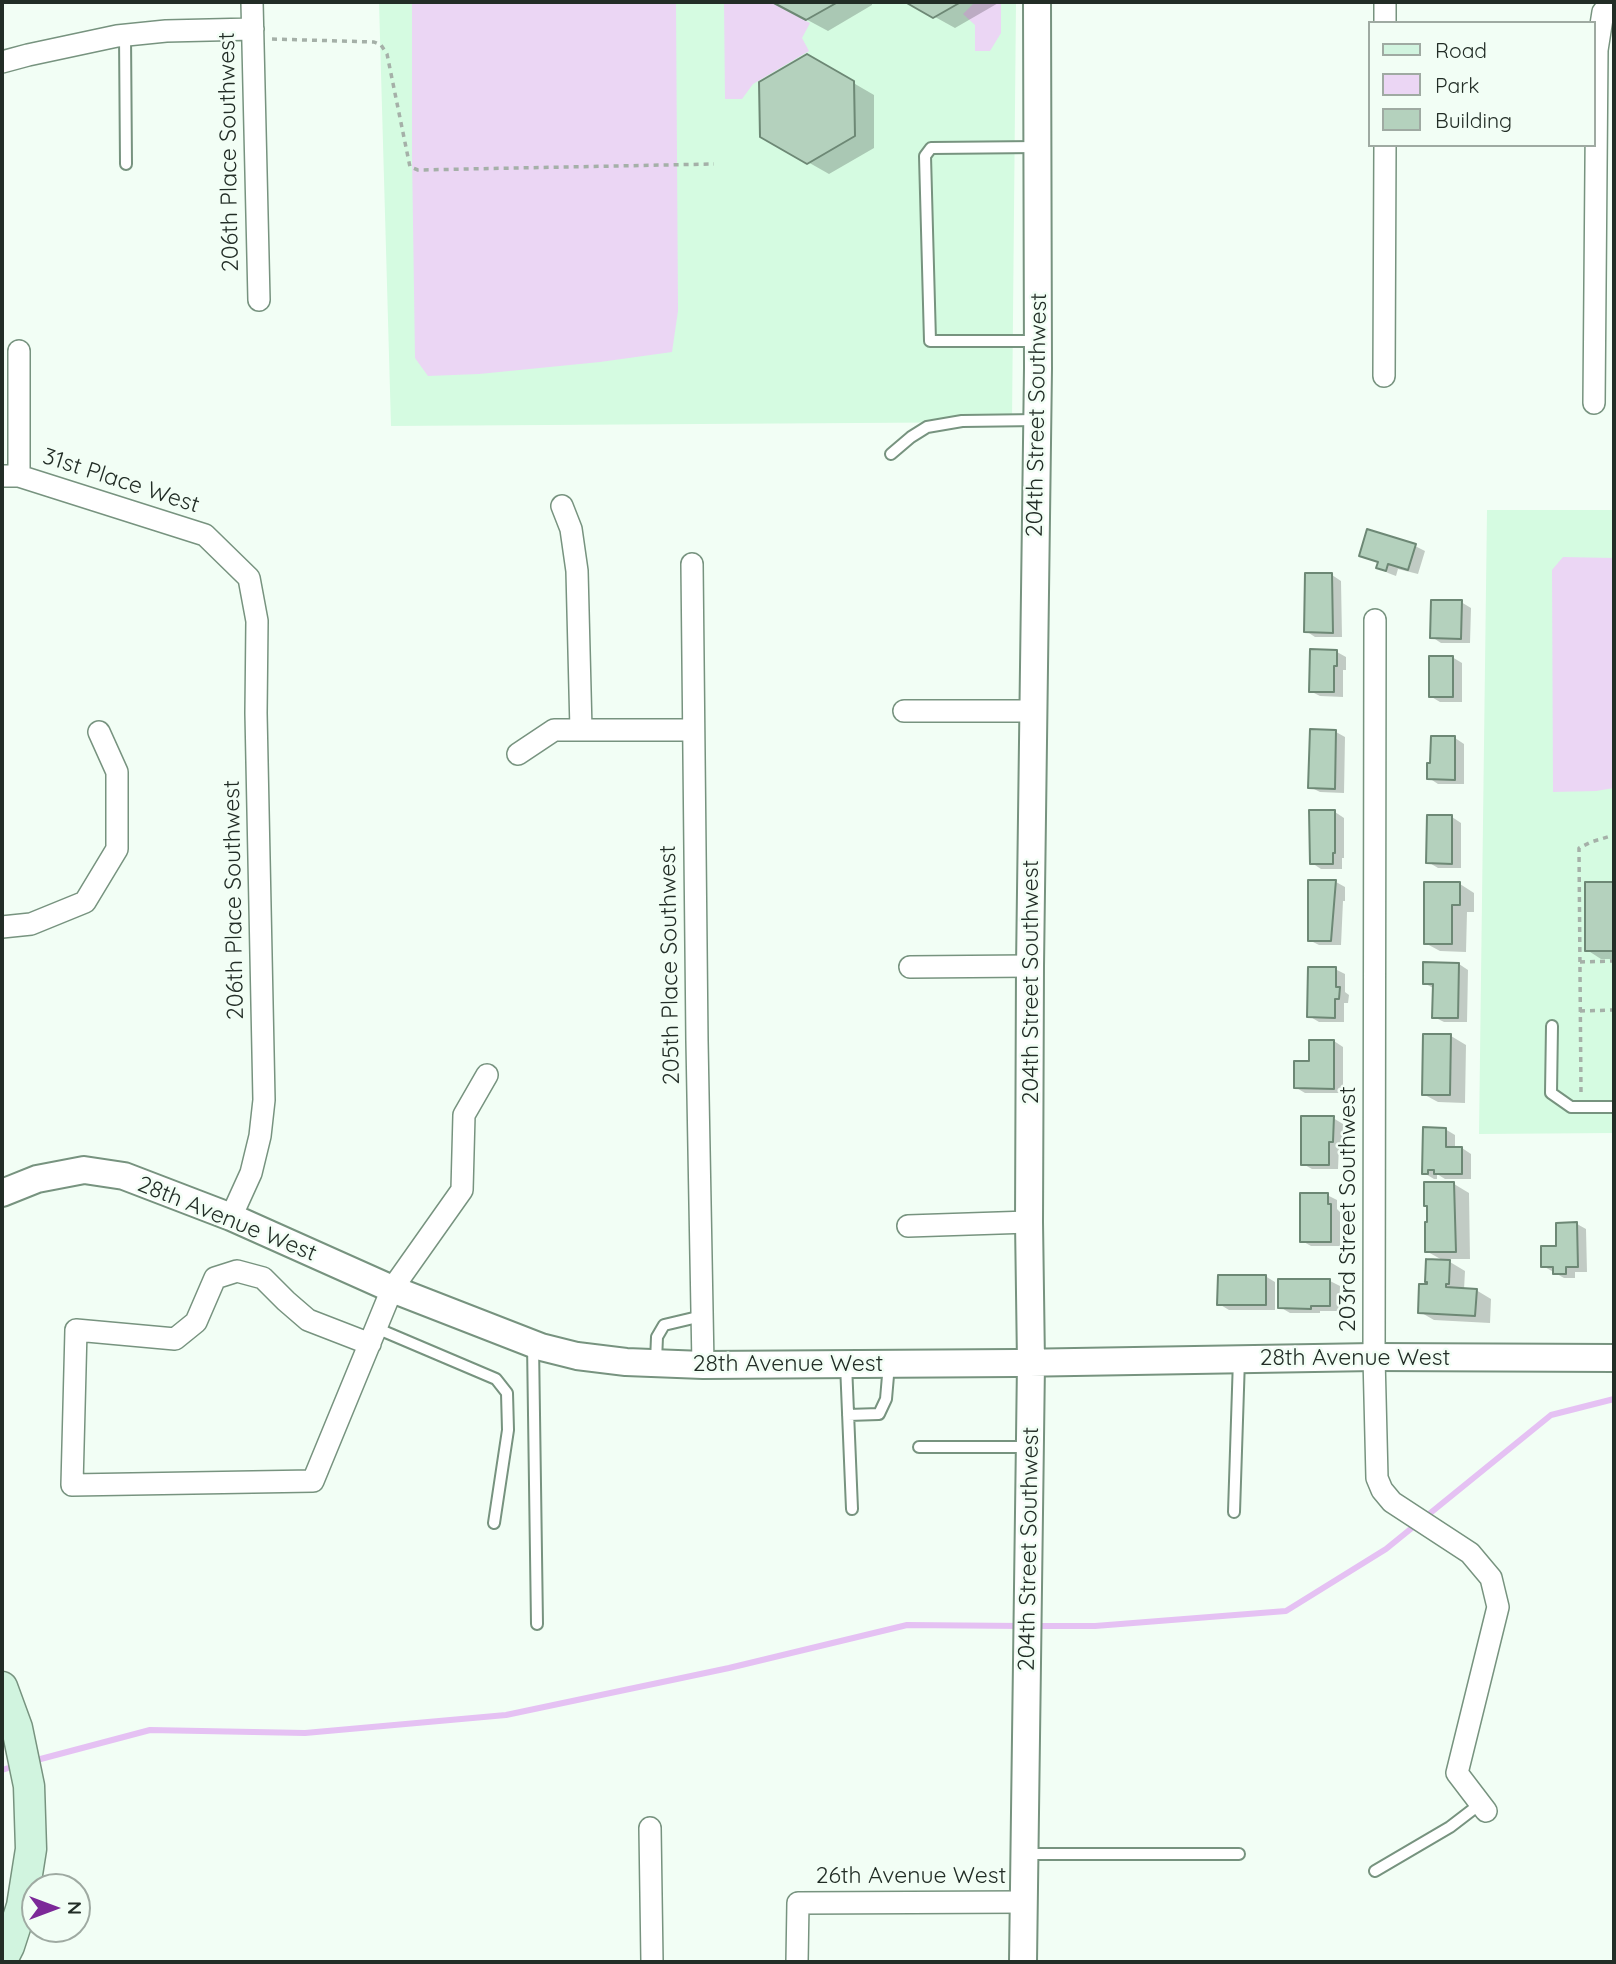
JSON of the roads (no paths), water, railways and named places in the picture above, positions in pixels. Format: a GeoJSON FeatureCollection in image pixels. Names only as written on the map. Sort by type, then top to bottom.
{"type":"FeatureCollection","features":[{"type":"Feature","properties":{"kind":"main road"},"geometry":{"type":"LineString","coordinates":[[2,1687],[17,1728],[29,1786],[32,1850],[22,1906],[2,1960]]}},
{"type":"Feature","properties":{"kind":"street","name":"206th Place Southwest"},"geometry":{"type":"LineString","coordinates":[[252,2],[259,300]]}},
{"type":"Feature","properties":{"kind":"street","name":"204th Street Southwest"},"geometry":{"type":"LineString","coordinates":[[1023,1962],[1031,1363],[1030,966],[1038,420],[1037,2]]}},
{"type":"Feature","properties":{"kind":"street"},"geometry":{"type":"LineString","coordinates":[[1385,2],[1385,21]]}},
{"type":"Feature","properties":{"kind":"street"},"geometry":{"type":"LineString","coordinates":[[1594,403],[1605,210],[1597,50],[1603,12],[1612,2]]}},
{"type":"Feature","properties":{"kind":"street"},"geometry":{"type":"LineString","coordinates":[[2,62],[125,35],[253,29]]}},
{"type":"Feature","properties":{"kind":"street"},"geometry":{"type":"LineString","coordinates":[[1384,376],[1385,147]]}},
{"type":"Feature","properties":{"kind":"street"},"geometry":{"type":"LineString","coordinates":[[10,476],[19,351]]}},
{"type":"Feature","properties":{"kind":"street","name":"31st Place West"},"geometry":{"type":"LineString","coordinates":[[10,476],[205,535],[249,578]]}},
{"type":"Feature","properties":{"kind":"street"},"geometry":{"type":"LineString","coordinates":[[562,506],[572,529],[577,571],[581,730]]}},
{"type":"Feature","properties":{"kind":"street","name":"205th Place Southwest"},"geometry":{"type":"LineString","coordinates":[[692,564],[696,1041],[704,1365]]}},
{"type":"Feature","properties":{"kind":"street","name":"206th Place Southwest"},"geometry":{"type":"LineString","coordinates":[[231,1217],[251,1173],[260,1136],[264,1100],[256,727],[257,621],[249,578]]}},
{"type":"Feature","properties":{"kind":"street","name":"203rd Street Southwest"},"geometry":{"type":"LineString","coordinates":[[1375,620],[1374,1357],[1377,1478],[1382,1490],[1392,1502],[1469,1553],[1491,1577],[1497,1607],[1457,1773],[1483,1807]]}},
{"type":"Feature","properties":{"kind":"street"},"geometry":{"type":"LineString","coordinates":[[904,711],[1033,711]]}},
{"type":"Feature","properties":{"kind":"street"},"geometry":{"type":"LineString","coordinates":[[518,754],[554,730],[693,730]]}},
{"type":"Feature","properties":{"kind":"street"},"geometry":{"type":"LineString","coordinates":[[2,927],[32,924],[85,902],[117,849],[117,772],[100,732]]}},
{"type":"Feature","properties":{"kind":"street"},"geometry":{"type":"LineString","coordinates":[[910,967],[1030,966]]}},
{"type":"Feature","properties":{"kind":"street"},"geometry":{"type":"LineString","coordinates":[[373,1336],[308,1320],[263,1278],[237,1270],[215,1278],[196,1322],[175,1339],[76,1330],[72,1485],[313,1481],[373,1336],[392,1289],[462,1191],[464,1115],[487,1075]]}},
{"type":"Feature","properties":{"kind":"street","name":"28th Avenue West"},"geometry":{"type":"LineString","coordinates":[[2,1194],[37,1179],[83,1170],[124,1176],[231,1217],[392,1289],[533,1344],[577,1356],[626,1363],[704,1365],[1374,1357],[1614,1358]]}},
{"type":"Feature","properties":{"kind":"street"},"geometry":{"type":"LineString","coordinates":[[908,1226],[1029,1222]]}},
{"type":"Feature","properties":{"kind":"street"},"geometry":{"type":"LineString","coordinates":[[650,1828],[652,1962]]}},
{"type":"Feature","properties":{"kind":"street","name":"26th Avenue West"},"geometry":{"type":"LineString","coordinates":[[797,1962],[797,1903],[1024,1902]]}},
{"type":"Feature","properties":{"kind":"lane"},"geometry":{"type":"LineString","coordinates":[[125,35],[126,164]]}},
{"type":"Feature","properties":{"kind":"lane"},"geometry":{"type":"LineString","coordinates":[[1038,147],[931,148],[925,156],[930,341],[1038,341]]}},
{"type":"Feature","properties":{"kind":"lane"},"geometry":{"type":"LineString","coordinates":[[891,454],[927,427],[962,421],[1038,420]]}},
{"type":"Feature","properties":{"kind":"lane"},"geometry":{"type":"LineString","coordinates":[[1552,1026],[1551,1093],[1571,1107],[1614,1107]]}},
{"type":"Feature","properties":{"kind":"lane"},"geometry":{"type":"LineString","coordinates":[[656,1364],[657,1337],[664,1325],[702,1316]]}},
{"type":"Feature","properties":{"kind":"lane"},"geometry":{"type":"LineString","coordinates":[[373,1336],[496,1379],[507,1393],[508,1430],[494,1523]]}},
{"type":"Feature","properties":{"kind":"lane"},"geometry":{"type":"LineString","coordinates":[[533,1344],[537,1624]]}},
{"type":"Feature","properties":{"kind":"lane"},"geometry":{"type":"LineString","coordinates":[[1234,1512],[1239,1359]]}},
{"type":"Feature","properties":{"kind":"lane"},"geometry":{"type":"LineString","coordinates":[[846,1364],[852,1509]]}},
{"type":"Feature","properties":{"kind":"lane"},"geometry":{"type":"LineString","coordinates":[[848,1415],[879,1415],[887,1399],[889,1364]]}},
{"type":"Feature","properties":{"kind":"lane"},"geometry":{"type":"LineString","coordinates":[[919,1447],[1030,1447]]}},
{"type":"Feature","properties":{"kind":"lane"},"geometry":{"type":"LineString","coordinates":[[1375,1871],[1483,1807]]}},
{"type":"Feature","properties":{"kind":"lane"},"geometry":{"type":"LineString","coordinates":[[1025,1854],[1239,1854]]}},
{"type":"Feature","properties":{"kind":"waterway"},"geometry":{"type":"LineString","coordinates":[[1033,1626],[1095,1626],[1286,1611],[1386,1549],[1551,1415],[1614,1399]]}},
{"type":"Feature","properties":{"kind":"waterway"},"geometry":{"type":"LineString","coordinates":[[33,1761],[150,1730],[305,1733],[506,1715],[729,1668],[907,1625],[1022,1626]]}},
{"type":"Feature","properties":{"kind":"waterway"},"geometry":{"type":"LineString","coordinates":[[2,1770],[15,1766]]}}]}
